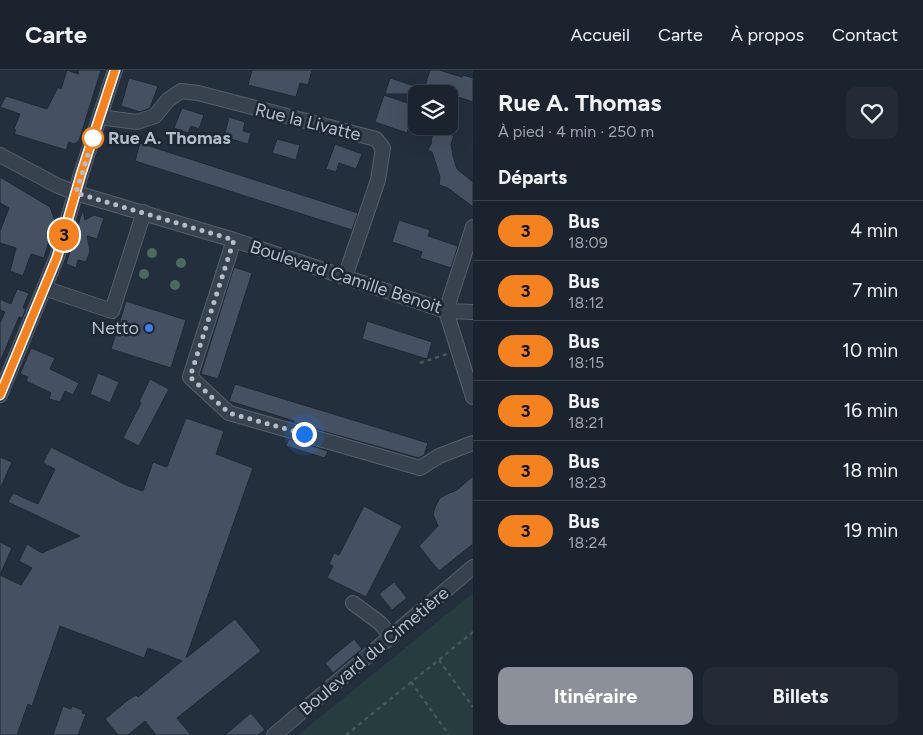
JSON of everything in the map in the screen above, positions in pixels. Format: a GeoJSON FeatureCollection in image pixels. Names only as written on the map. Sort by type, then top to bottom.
{"type":"FeatureCollection","features":[{"type":"Feature","properties":{"kind":"street"},"geometry":{"type":"LineString","coordinates":[[0,395],[57,257],[116,70]]}},
{"type":"Feature","properties":{"kind":"street","name":"Rue la Livatte"},"geometry":{"type":"LineString","coordinates":[[107,118],[137,122],[155,116],[168,100],[182,91],[198,93],[376,138],[383,148],[378,180],[345,277]]}},
{"type":"Feature","properties":{"kind":"street","name":"Boulevard Camille Benoit"},"geometry":{"type":"LineString","coordinates":[[0,155],[58,186],[76,193],[234,240],[446,311],[473,312]]}},
{"type":"Feature","properties":{"kind":"street"},"geometry":{"type":"LineString","coordinates":[[44,288],[112,311],[144,212]]}},
{"type":"Feature","properties":{"kind":"street"},"geometry":{"type":"LineString","coordinates":[[473,227],[446,311],[473,397]]}},
{"type":"Feature","properties":{"kind":"street"},"geometry":{"type":"LineString","coordinates":[[234,240],[190,377],[229,413],[420,468],[438,456],[473,443]]}},
{"type":"Feature","properties":{"kind":"street","name":"Boulevard du Cimetière"},"geometry":{"type":"LineString","coordinates":[[274,735],[473,568]]}},
{"type":"Feature","properties":{"kind":"street"},"geometry":{"type":"LineString","coordinates":[[353,603],[380,623],[392,637]]}},
{"type":"Feature","properties":{"kind":"path"},"geometry":{"type":"LineString","coordinates":[[420,363],[459,351]]}},
{"type":"Feature","properties":{"kind":"path"},"geometry":{"type":"LineString","coordinates":[[346,735],[473,632]]}},
{"type":"Feature","properties":{"kind":"path"},"geometry":{"type":"LineString","coordinates":[[439,660],[473,707]]}},
{"type":"Feature","properties":{"kind":"path"},"geometry":{"type":"LineString","coordinates":[[411,682],[449,735]]}},
{"type":"Feature","properties":{"kind":"green space"},"geometry":{"type":"Polygon","coordinates":[[[473,593],[473,735],[298,735],[473,593]]]}},
{"type":"Feature","properties":{"kind":"building"},"geometry":{"type":"Polygon","coordinates":[[[67,70],[78,74],[79,70],[101,70],[79,141],[74,144],[69,142],[66,150],[14,134],[20,114],[0,107],[6,96],[47,109],[58,87],[61,89],[67,70]]]}},
{"type":"Feature","properties":{"kind":"building"},"geometry":{"type":"Polygon","coordinates":[[[252,70],[312,70],[308,85],[300,83],[296,97],[248,85],[252,70]]]}},
{"type":"Feature","properties":{"kind":"building"},"geometry":{"type":"Polygon","coordinates":[[[430,70],[439,70],[462,77],[463,75],[473,78],[473,102],[458,97],[458,85],[425,85],[430,70]]]}},
{"type":"Feature","properties":{"kind":"building"},"geometry":{"type":"Polygon","coordinates":[[[129,78],[158,86],[150,108],[140,112],[121,106],[129,78]]]}},
{"type":"Feature","properties":{"kind":"building"},"geometry":{"type":"Polygon","coordinates":[[[390,78],[412,85],[408,85],[408,94],[385,94],[390,78]]]}},
{"type":"Feature","properties":{"kind":"building"},"geometry":{"type":"Polygon","coordinates":[[[384,95],[408,103],[407,133],[375,122],[384,95]]]}},
{"type":"Feature","properties":{"kind":"building"},"geometry":{"type":"Polygon","coordinates":[[[182,108],[204,115],[199,129],[191,126],[188,133],[174,128],[182,108]]]}},
{"type":"Feature","properties":{"kind":"building"},"geometry":{"type":"Polygon","coordinates":[[[229,117],[245,122],[243,131],[251,133],[248,144],[224,137],[229,117]]]}},
{"type":"Feature","properties":{"kind":"building"},"geometry":{"type":"Polygon","coordinates":[[[433,135],[454,135],[451,144],[457,169],[473,182],[473,207],[448,188],[439,185],[440,177],[432,152],[428,150],[433,135]]]}},
{"type":"Feature","properties":{"kind":"building"},"geometry":{"type":"Polygon","coordinates":[[[277,139],[300,145],[296,160],[272,153],[277,139]]]}},
{"type":"Feature","properties":{"kind":"building"},"geometry":{"type":"Polygon","coordinates":[[[140,143],[358,213],[352,230],[135,161],[140,143]]]}},
{"type":"Feature","properties":{"kind":"building"},"geometry":{"type":"Polygon","coordinates":[[[335,144],[362,154],[356,169],[339,163],[336,172],[326,169],[335,144]]]}},
{"type":"Feature","properties":{"kind":"building"},"geometry":{"type":"Polygon","coordinates":[[[0,177],[50,207],[55,221],[44,258],[31,254],[23,276],[10,271],[16,248],[0,243],[0,231],[9,208],[0,203],[0,177]]]}},
{"type":"Feature","properties":{"kind":"building"},"geometry":{"type":"Polygon","coordinates":[[[83,209],[85,220],[94,215],[104,218],[97,239],[87,236],[90,251],[86,262],[78,260],[76,268],[66,264],[83,209]]]}},
{"type":"Feature","properties":{"kind":"building"},"geometry":{"type":"Polygon","coordinates":[[[399,220],[430,230],[428,236],[458,246],[451,268],[420,258],[422,252],[392,242],[399,220]]]}},
{"type":"Feature","properties":{"kind":"building"},"geometry":{"type":"Polygon","coordinates":[[[234,267],[252,273],[218,379],[201,374],[234,267]]]}},
{"type":"Feature","properties":{"kind":"building"},"geometry":{"type":"Polygon","coordinates":[[[17,289],[29,293],[23,308],[26,309],[22,318],[19,317],[0,362],[0,323],[5,312],[0,310],[0,299],[11,304],[17,289]]]}},
{"type":"Feature","properties":{"kind":"building"},"geometry":{"type":"Polygon","coordinates":[[[126,301],[186,320],[171,368],[111,349],[126,301]]]}},
{"type":"Feature","properties":{"kind":"building"},"geometry":{"type":"Polygon","coordinates":[[[367,321],[432,342],[427,359],[362,339],[367,321]]]}},
{"type":"Feature","properties":{"kind":"building"},"geometry":{"type":"Polygon","coordinates":[[[31,348],[55,358],[50,369],[79,383],[73,395],[65,391],[60,402],[49,399],[51,393],[26,381],[28,377],[20,374],[31,348]]]}},
{"type":"Feature","properties":{"kind":"building"},"geometry":{"type":"Polygon","coordinates":[[[98,373],[119,382],[110,403],[90,394],[98,373]]]}},
{"type":"Feature","properties":{"kind":"building"},"geometry":{"type":"Polygon","coordinates":[[[150,379],[169,389],[139,446],[123,438],[141,403],[139,402],[150,379]]]}},
{"type":"Feature","properties":{"kind":"building"},"geometry":{"type":"Polygon","coordinates":[[[235,384],[428,443],[424,455],[419,458],[294,423],[294,421],[229,401],[235,384]]]}},
{"type":"Feature","properties":{"kind":"building"},"geometry":{"type":"Polygon","coordinates":[[[186,418],[224,431],[216,454],[253,468],[186,658],[235,619],[261,651],[177,718],[191,735],[156,735],[145,721],[128,735],[118,735],[105,719],[128,700],[136,695],[138,697],[182,661],[148,648],[144,658],[60,626],[32,706],[28,704],[17,735],[0,735],[0,575],[21,585],[32,568],[19,561],[27,544],[42,553],[80,536],[8,502],[13,493],[38,504],[55,469],[43,463],[51,447],[126,485],[143,491],[153,462],[167,467],[186,418]]]}},
{"type":"Feature","properties":{"kind":"building"},"geometry":{"type":"Polygon","coordinates":[[[289,439],[328,451],[325,458],[286,446],[289,439]]]}},
{"type":"Feature","properties":{"kind":"building"},"geometry":{"type":"Polygon","coordinates":[[[0,457],[12,462],[0,489],[0,457]]]}},
{"type":"Feature","properties":{"kind":"building"},"geometry":{"type":"Polygon","coordinates":[[[473,476],[473,544],[439,571],[419,546],[438,526],[433,514],[440,498],[457,490],[473,476]]]}},
{"type":"Feature","properties":{"kind":"building"},"geometry":{"type":"Polygon","coordinates":[[[364,506],[402,526],[366,597],[327,578],[333,566],[329,564],[334,553],[339,555],[364,506]]]}},
{"type":"Feature","properties":{"kind":"building"},"geometry":{"type":"Polygon","coordinates":[[[0,542],[12,548],[0,575],[0,542]]]}},
{"type":"Feature","properties":{"kind":"building"},"geometry":{"type":"Polygon","coordinates":[[[394,582],[407,598],[392,610],[379,594],[394,582]]]}},
{"type":"Feature","properties":{"kind":"building"},"geometry":{"type":"Polygon","coordinates":[[[354,639],[362,649],[333,673],[325,663],[354,639]]]}},
{"type":"Feature","properties":{"kind":"building"},"geometry":{"type":"Polygon","coordinates":[[[63,706],[71,709],[72,706],[83,710],[82,713],[86,714],[78,735],[53,735],[63,706]]]}},
{"type":"Feature","properties":{"kind":"building"},"geometry":{"type":"Polygon","coordinates":[[[251,713],[265,730],[258,735],[225,735],[251,713]]]}},
{"type":"Feature","properties":{"kind":"bus line","name":"3"},"geometry":{"type":"LineString","coordinates":[[0,395],[57,257],[81,174],[115,70]]}},
{"type":"Feature","properties":{"kind":"place","name":"Rue A. Thomas"},"geometry":{"type":"Point","coordinates":[93,138]}},
{"type":"Feature","properties":{"kind":"place","name":"Netto"},"geometry":{"type":"Point","coordinates":[149,328]}},
{"type":"Feature","properties":{"kind":"route"},"geometry":{"type":"LineString","coordinates":[[93,138],[76,193],[234,240],[190,377],[229,413],[304,434]]}}]}
